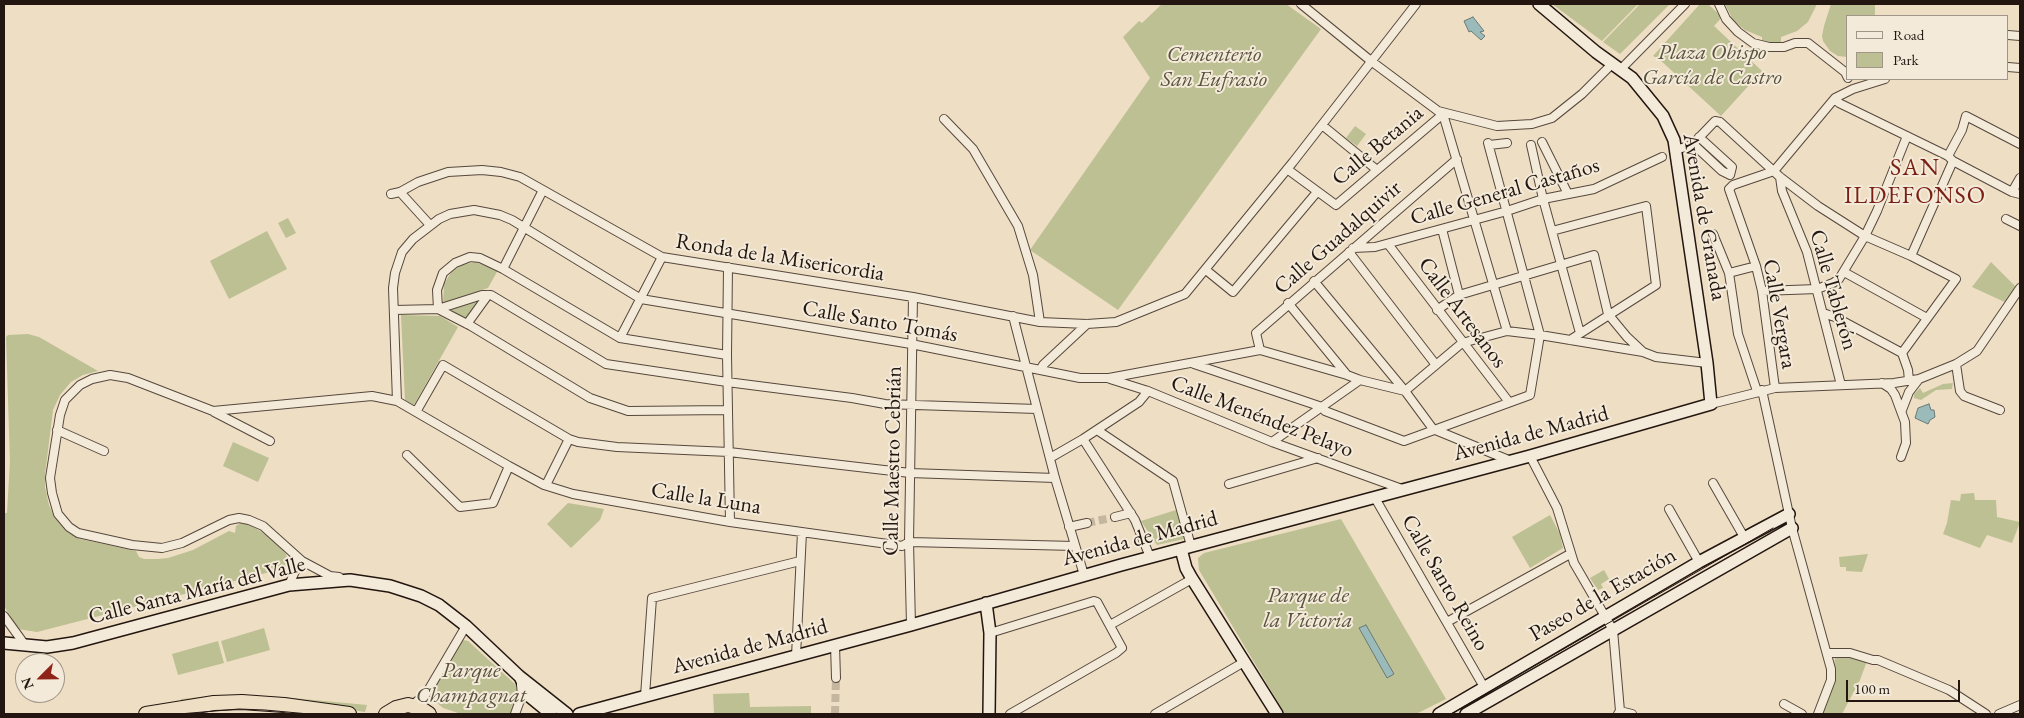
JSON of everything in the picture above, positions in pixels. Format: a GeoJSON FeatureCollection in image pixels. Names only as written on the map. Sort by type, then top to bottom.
{"type":"FeatureCollection","features":[{"type":"Feature","properties":{"kind":"highway"},"geometry":{"type":"LineString","coordinates":[[146,714],[179,707],[242,702],[284,705],[349,714]]}},
{"type":"Feature","properties":{"kind":"highway"},"geometry":{"type":"LineString","coordinates":[[386,714],[397,707],[411,706],[422,709],[429,714]]}},
{"type":"Feature","properties":{"kind":"street"},"geometry":{"type":"LineString","coordinates":[[1301,4],[1370,61],[1443,114],[1506,126],[1532,124],[1552,118],[1617,66],[1685,4]]}},
{"type":"Feature","properties":{"kind":"street","name":"Ronda de la Misericordia"},"geometry":{"type":"LineString","coordinates":[[391,194],[400,192],[430,177],[448,172],[467,170],[500,172],[520,177],[662,257],[913,297],[1040,322],[1087,324],[1116,322],[1185,294],[1287,169],[1416,4]]}},
{"type":"Feature","properties":{"kind":"street","name":"Avenida de Granada"},"geometry":{"type":"LineString","coordinates":[[1538,4],[1635,81],[1663,116],[1674,140],[1708,364],[1711,404]]}},
{"type":"Feature","properties":{"kind":"street"},"geometry":{"type":"LineString","coordinates":[[1719,4],[1726,19],[1738,32],[1754,43],[1769,47],[1784,47],[1795,43],[1808,43],[1846,74]]}},
{"type":"Feature","properties":{"kind":"street"},"geometry":{"type":"LineString","coordinates":[[1849,80],[1853,89]]}},
{"type":"Feature","properties":{"kind":"street"},"geometry":{"type":"LineString","coordinates":[[1777,174],[1835,98],[1853,89],[1882,80]]}},
{"type":"Feature","properties":{"kind":"street"},"geometry":{"type":"LineString","coordinates":[[1835,98],[1839,103],[1950,158],[2012,192],[2020,194]]}},
{"type":"Feature","properties":{"kind":"street"},"geometry":{"type":"LineString","coordinates":[[1443,114],[1507,331]]}},
{"type":"Feature","properties":{"kind":"street","name":"Calle Betania"},"geometry":{"type":"LineString","coordinates":[[1317,192],[1336,205],[1443,114]]}},
{"type":"Feature","properties":{"kind":"street"},"geometry":{"type":"LineString","coordinates":[[1911,256],[1966,116],[2020,144]]}},
{"type":"Feature","properties":{"kind":"street"},"geometry":{"type":"LineString","coordinates":[[944,119],[973,149],[1018,226],[1034,275],[1040,322]]}},
{"type":"Feature","properties":{"kind":"street"},"geometry":{"type":"LineString","coordinates":[[1675,150],[1696,140],[1715,121],[1720,122],[1777,174],[1818,206],[1865,236],[1911,256],[1956,279],[1902,353]]}},
{"type":"Feature","properties":{"kind":"street"},"geometry":{"type":"LineString","coordinates":[[1322,125],[1377,170]]}},
{"type":"Feature","properties":{"kind":"street"},"geometry":{"type":"LineString","coordinates":[[1762,292],[1818,289],[1833,284],[1844,272],[1865,236],[1888,188],[1907,136]]}},
{"type":"Feature","properties":{"kind":"street"},"geometry":{"type":"LineString","coordinates":[[1696,140],[1732,167],[1730,175],[1722,171],[1696,140]]}},
{"type":"Feature","properties":{"kind":"street"},"geometry":{"type":"LineString","coordinates":[[1542,142],[1568,194]]}},
{"type":"Feature","properties":{"kind":"street"},"geometry":{"type":"LineString","coordinates":[[1192,364],[1322,407],[1325,412],[1404,441],[1530,395],[1540,334],[1488,144],[1507,143]]}},
{"type":"Feature","properties":{"kind":"street"},"geometry":{"type":"LineString","coordinates":[[1531,145],[1543,199],[1580,333]]}},
{"type":"Feature","properties":{"kind":"street","name":"Calle General Castaños"},"geometry":{"type":"LineString","coordinates":[[1351,250],[1388,244],[1543,199],[1594,189],[1662,158]]}},
{"type":"Feature","properties":{"kind":"street","name":"Calle Guadalquivir"},"geometry":{"type":"LineString","coordinates":[[1260,350],[1256,333],[1288,303],[1457,159]]}},
{"type":"Feature","properties":{"kind":"street"},"geometry":{"type":"LineString","coordinates":[[1206,270],[1233,292],[1317,192],[1287,169]]}},
{"type":"Feature","properties":{"kind":"street","name":"Calle Vergara"},"geometry":{"type":"LineString","coordinates":[[1775,388],[1762,292],[1756,266],[1729,190],[1733,185],[1777,174]]}},
{"type":"Feature","properties":{"kind":"street","name":"Calle Tablerón"},"geometry":{"type":"LineString","coordinates":[[1777,174],[1788,207],[1807,252],[1841,385]]}},
{"type":"Feature","properties":{"kind":"street"},"geometry":{"type":"LineString","coordinates":[[2012,192],[2020,178]]}},
{"type":"Feature","properties":{"kind":"street"},"geometry":{"type":"LineString","coordinates":[[503,269],[543,190]]}},
{"type":"Feature","properties":{"kind":"street"},"geometry":{"type":"LineString","coordinates":[[400,192],[430,225]]}},
{"type":"Feature","properties":{"kind":"street"},"geometry":{"type":"LineString","coordinates":[[1552,231],[1646,206],[1656,285],[1570,340]]}},
{"type":"Feature","properties":{"kind":"street"},"geometry":{"type":"LineString","coordinates":[[397,401],[394,310],[395,273],[402,252],[410,242],[430,225],[450,214],[474,210],[500,214],[641,299]]}},
{"type":"Feature","properties":{"kind":"street"},"geometry":{"type":"LineString","coordinates":[[2006,219],[2020,226]]}},
{"type":"Feature","properties":{"kind":"street"},"geometry":{"type":"LineString","coordinates":[[1442,229],[1459,295]]}},
{"type":"Feature","properties":{"kind":"street"},"geometry":{"type":"LineString","coordinates":[[1713,234],[1729,273],[1738,334],[1760,391],[1792,528],[1828,653],[1831,680],[1818,714]]}},
{"type":"Feature","properties":{"kind":"street","name":"Calle Artesanos"},"geometry":{"type":"LineString","coordinates":[[1388,244],[1509,402]]}},
{"type":"Feature","properties":{"kind":"street"},"geometry":{"type":"LineString","coordinates":[[1351,250],[1436,365]]}},
{"type":"Feature","properties":{"kind":"street"},"geometry":{"type":"LineString","coordinates":[[1438,310],[1459,295],[1594,256],[1608,314],[1627,337],[1643,352]]}},
{"type":"Feature","properties":{"kind":"street"},"geometry":{"type":"LineString","coordinates":[[620,338],[662,257]]}},
{"type":"Feature","properties":{"kind":"street"},"geometry":{"type":"LineString","coordinates":[[438,309],[437,290],[443,273],[455,263],[475,258],[484,259],[620,338],[727,355]]}},
{"type":"Feature","properties":{"kind":"street"},"geometry":{"type":"LineString","coordinates":[[1729,273],[1756,266]]}},
{"type":"Feature","properties":{"kind":"street"},"geometry":{"type":"LineString","coordinates":[[728,267],[727,410],[730,522]]}},
{"type":"Feature","properties":{"kind":"street"},"geometry":{"type":"LineString","coordinates":[[1844,272],[1928,318]]}},
{"type":"Feature","properties":{"kind":"street"},"geometry":{"type":"LineString","coordinates":[[1314,281],[1405,391],[1433,429],[1511,461]]}},
{"type":"Feature","properties":{"kind":"street"},"geometry":{"type":"LineString","coordinates":[[1711,404],[1775,388],[1882,383],[1919,379],[1956,364],[1977,351],[2017,300],[2020,288]]}},
{"type":"Feature","properties":{"kind":"street"},"geometry":{"type":"LineString","coordinates":[[394,310],[438,309],[482,295],[488,295],[606,364],[885,404],[1037,409]]}},
{"type":"Feature","properties":{"kind":"street"},"geometry":{"type":"LineString","coordinates":[[468,324],[488,295]]}},
{"type":"Feature","properties":{"kind":"street","name":"Calle Maestro Cebrián"},"geometry":{"type":"LineString","coordinates":[[912,625],[909,542],[913,297]]}},
{"type":"Feature","properties":{"kind":"street","name":"Calle Santo Tomás"},"geometry":{"type":"LineString","coordinates":[[641,299],[911,344],[1080,378],[1109,378]]}},
{"type":"Feature","properties":{"kind":"street"},"geometry":{"type":"LineString","coordinates":[[1288,303],[1347,375]]}},
{"type":"Feature","properties":{"kind":"street"},"geometry":{"type":"LineString","coordinates":[[438,309],[468,324],[590,398],[628,411],[727,410]]}},
{"type":"Feature","properties":{"kind":"street"},"geometry":{"type":"LineString","coordinates":[[1823,313],[1902,353],[1908,370],[1909,381]]}},
{"type":"Feature","properties":{"kind":"street"},"geometry":{"type":"LineString","coordinates":[[1013,316],[1055,478],[1084,575]]}},
{"type":"Feature","properties":{"kind":"street"},"geometry":{"type":"LineString","coordinates":[[1067,324],[1074,337]]}},
{"type":"Feature","properties":{"kind":"street"},"geometry":{"type":"LineString","coordinates":[[1040,370],[1087,324]]}},
{"type":"Feature","properties":{"kind":"street"},"geometry":{"type":"LineString","coordinates":[[1405,391],[1462,343],[1507,331],[1540,334],[1643,352],[1656,357],[1708,364]]}},
{"type":"Feature","properties":{"kind":"street"},"geometry":{"type":"LineString","coordinates":[[1109,378],[1260,350],[1360,380],[1405,391]]}},
{"type":"Feature","properties":{"kind":"street"},"geometry":{"type":"LineString","coordinates":[[1956,364],[1960,391],[1964,396],[2000,410]]}},
{"type":"Feature","properties":{"kind":"street"},"geometry":{"type":"LineString","coordinates":[[416,412],[443,365],[569,439],[578,442],[617,447],[729,452],[910,473],[1055,478]]}},
{"type":"Feature","properties":{"kind":"street"},"geometry":{"type":"LineString","coordinates":[[270,441],[213,411],[176,399],[128,378],[108,375],[92,379],[80,385],[65,400],[60,415],[50,478],[58,514],[78,533],[132,545],[162,548],[182,543],[229,520],[239,518],[249,520],[263,526],[302,561],[330,576],[350,580]]}},
{"type":"Feature","properties":{"kind":"street","name":"Calle Menéndez Pelayo"},"geometry":{"type":"LineString","coordinates":[[1109,378],[1148,391],[1272,442],[1402,490]]}},
{"type":"Feature","properties":{"kind":"street"},"geometry":{"type":"LineString","coordinates":[[1902,412],[1909,392],[1919,379]]}},
{"type":"Feature","properties":{"kind":"street"},"geometry":{"type":"LineString","coordinates":[[1272,442],[1360,380]]}},
{"type":"Feature","properties":{"kind":"street"},"geometry":{"type":"LineString","coordinates":[[1882,383],[1891,389],[1902,412],[1907,437],[1901,457]]}},
{"type":"Feature","properties":{"kind":"street"},"geometry":{"type":"LineString","coordinates":[[1050,458],[1139,402],[1148,391]]}},
{"type":"Feature","properties":{"kind":"street","name":"Calle la Luna"},"geometry":{"type":"LineString","coordinates":[[213,411],[372,396],[397,401],[546,486],[573,494],[730,522],[902,546],[909,542],[1075,546]]}},
{"type":"Feature","properties":{"kind":"street","name":"Avenida de Madrid"},"geometry":{"type":"LineString","coordinates":[[579,714],[912,625],[1186,547],[1530,456],[1711,404]]}},
{"type":"Feature","properties":{"kind":"street"},"geometry":{"type":"LineString","coordinates":[[58,430],[104,451]]}},
{"type":"Feature","properties":{"kind":"street"},"geometry":{"type":"LineString","coordinates":[[1097,430],[1173,481],[1186,547],[1186,568],[1277,714]]}},
{"type":"Feature","properties":{"kind":"street"},"geometry":{"type":"LineString","coordinates":[[1289,431],[1289,442],[1294,450]]}},
{"type":"Feature","properties":{"kind":"street"},"geometry":{"type":"LineString","coordinates":[[546,486],[569,439]]}},
{"type":"Feature","properties":{"kind":"street"},"geometry":{"type":"LineString","coordinates":[[1083,439],[1131,513],[1150,557]]}},
{"type":"Feature","properties":{"kind":"street"},"geometry":{"type":"LineString","coordinates":[[407,455],[460,507],[493,503],[509,466]]}},
{"type":"Feature","properties":{"kind":"street"},"geometry":{"type":"LineString","coordinates":[[1530,456],[1557,508],[1566,532],[1570,554],[1612,630],[1619,713],[1632,714]]}},
{"type":"Feature","properties":{"kind":"street"},"geometry":{"type":"LineString","coordinates":[[1229,484],[1318,458]]}},
{"type":"Feature","properties":{"kind":"street"},"geometry":{"type":"LineString","coordinates":[[1713,483],[1744,537]]}},
{"type":"Feature","properties":{"kind":"street","name":"Calle Santo Reino"},"geometry":{"type":"LineString","coordinates":[[1375,498],[1484,687]]}},
{"type":"Feature","properties":{"kind":"street"},"geometry":{"type":"LineString","coordinates":[[1669,510],[1699,562]]}},
{"type":"Feature","properties":{"kind":"street"},"geometry":{"type":"LineString","coordinates":[[1115,517],[1131,513]]}},
{"type":"Feature","properties":{"kind":"street","name":"Paseo de la Estación"},"geometry":{"type":"LineString","coordinates":[[1439,714],[1699,562],[1789,514]]}},
{"type":"Feature","properties":{"kind":"street"},"geometry":{"type":"LineString","coordinates":[[1069,527],[1087,523]]}},
{"type":"Feature","properties":{"kind":"street","name":"Paseo de la Estación"},"geometry":{"type":"LineString","coordinates":[[1466,714],[1792,528]]}},
{"type":"Feature","properties":{"kind":"street"},"geometry":{"type":"LineString","coordinates":[[796,656],[802,532]]}},
{"type":"Feature","properties":{"kind":"street"},"geometry":{"type":"LineString","coordinates":[[289,585],[297,562],[293,552]]}},
{"type":"Feature","properties":{"kind":"street"},"geometry":{"type":"LineString","coordinates":[[1447,622],[1570,554]]}},
{"type":"Feature","properties":{"kind":"street"},"geometry":{"type":"LineString","coordinates":[[645,696],[652,598],[800,561]]}},
{"type":"Feature","properties":{"kind":"street"},"geometry":{"type":"LineString","coordinates":[[1110,625],[1192,578]]}},
{"type":"Feature","properties":{"kind":"street","name":"Calle Santa María del Valle"},"geometry":{"type":"LineString","coordinates":[[4,643],[47,647],[73,643],[289,585],[350,580],[390,586],[420,596],[439,605],[466,626],[519,676],[567,714]]}},
{"type":"Feature","properties":{"kind":"street"},"geometry":{"type":"LineString","coordinates":[[990,633],[1091,602],[1097,602],[1122,648],[1010,714]]}},
{"type":"Feature","properties":{"kind":"street"},"geometry":{"type":"LineString","coordinates":[[986,603],[990,633],[988,714]]}},
{"type":"Feature","properties":{"kind":"street"},"geometry":{"type":"LineString","coordinates":[[4,616],[25,645]]}},
{"type":"Feature","properties":{"kind":"street"},"geometry":{"type":"LineString","coordinates":[[411,706],[426,694],[466,626]]}},
{"type":"Feature","properties":{"kind":"street"},"geometry":{"type":"LineString","coordinates":[[835,645],[836,678]]}},
{"type":"Feature","properties":{"kind":"street"},"geometry":{"type":"LineString","coordinates":[[1828,653],[1850,653],[1878,660],[1949,690],[1986,714]]}},
{"type":"Feature","properties":{"kind":"street"},"geometry":{"type":"LineString","coordinates":[[1156,714],[1244,662]]}},
{"type":"Feature","properties":{"kind":"street"},"geometry":{"type":"LineString","coordinates":[[515,714],[522,695],[519,676]]}},
{"type":"Feature","properties":{"kind":"street","name":"Calle Santa María del Valle"},"geometry":{"type":"LineString","coordinates":[[519,676],[529,696],[551,714]]}},
{"type":"Feature","properties":{"kind":"street"},"geometry":{"type":"LineString","coordinates":[[426,694],[428,706],[435,714]]}},
{"type":"Feature","properties":{"kind":"street"},"geometry":{"type":"LineString","coordinates":[[1784,704],[1802,714]]}},
{"type":"Feature","properties":{"kind":"street"},"geometry":{"type":"LineString","coordinates":[[1999,714],[2020,705]]}},
{"type":"Feature","properties":{"kind":"green space","name":"Cementerio San Eufrasio"},"geometry":{"type":"Polygon","coordinates":[[[1162,4],[1286,4],[1321,29],[1118,310],[1030,250],[1150,78],[1123,37],[1139,21],[1142,23],[1162,4]]]}},
{"type":"Feature","properties":{"kind":"green space"},"geometry":{"type":"Polygon","coordinates":[[[1552,4],[1638,4],[1602,41],[1552,4]]]}},
{"type":"Feature","properties":{"kind":"green space"},"geometry":{"type":"Polygon","coordinates":[[[1640,4],[1670,4],[1620,54],[1603,42],[1640,4]]]}},
{"type":"Feature","properties":{"kind":"green space","name":"Plaza Obispo García de Castro"},"geometry":{"type":"Polygon","coordinates":[[[1700,4],[1708,4],[1722,17],[1714,26],[1762,71],[1721,116],[1659,59],[1653,56],[1700,4]]]}},
{"type":"Feature","properties":{"kind":"green space"},"geometry":{"type":"Polygon","coordinates":[[[1725,4],[1817,4],[1808,22],[1797,31],[1781,37],[1781,42],[1762,42],[1762,37],[1745,30],[1733,20],[1725,4]]]}},
{"type":"Feature","properties":{"kind":"green space"},"geometry":{"type":"Polygon","coordinates":[[[1831,4],[1875,4],[1875,15],[1846,15],[1846,57],[1838,56],[1830,51],[1823,41],[1824,26],[1831,4]]]}},
{"type":"Feature","properties":{"kind":"green space"},"geometry":{"type":"Polygon","coordinates":[[[1355,126],[1366,134],[1357,146],[1346,138],[1355,126]]]}},
{"type":"Feature","properties":{"kind":"green space"},"geometry":{"type":"Polygon","coordinates":[[[288,218],[296,233],[286,238],[278,223],[288,218]]]}},
{"type":"Feature","properties":{"kind":"green space"},"geometry":{"type":"Polygon","coordinates":[[[267,231],[287,269],[229,299],[210,261],[267,231]]]}},
{"type":"Feature","properties":{"kind":"green space"},"geometry":{"type":"Polygon","coordinates":[[[475,262],[498,270],[488,288],[443,303],[444,284],[452,271],[462,265],[475,262]]]}},
{"type":"Feature","properties":{"kind":"green space"},"geometry":{"type":"Polygon","coordinates":[[[1991,262],[2016,287],[2009,304],[1972,287],[1991,262]]]}},
{"type":"Feature","properties":{"kind":"green space"},"geometry":{"type":"Polygon","coordinates":[[[480,299],[466,320],[448,310],[480,299]]]}},
{"type":"Feature","properties":{"kind":"green space"},"geometry":{"type":"Polygon","coordinates":[[[401,315],[440,316],[458,327],[414,405],[405,400],[401,315]]]}},
{"type":"Feature","properties":{"kind":"green space"},"geometry":{"type":"Polygon","coordinates":[[[28,334],[39,337],[98,371],[83,375],[71,382],[60,395],[53,410],[45,487],[49,505],[55,518],[67,532],[80,539],[136,551],[139,557],[144,559],[158,559],[168,558],[193,550],[229,531],[235,533],[236,526],[240,523],[251,525],[272,539],[286,554],[288,563],[285,568],[281,571],[266,573],[37,632],[18,629],[4,606],[4,513],[7,513],[10,462],[6,337],[8,335],[28,334]]]}},
{"type":"Feature","properties":{"kind":"green space"},"geometry":{"type":"Polygon","coordinates":[[[1953,383],[1952,389],[1936,390],[1921,400],[1914,398],[1914,394],[1920,388],[1923,393],[1943,384],[1953,383]]]}},
{"type":"Feature","properties":{"kind":"green space"},"geometry":{"type":"Polygon","coordinates":[[[233,442],[269,458],[258,482],[223,466],[233,442]]]}},
{"type":"Feature","properties":{"kind":"green space"},"geometry":{"type":"Polygon","coordinates":[[[1974,493],[1975,500],[1996,500],[1997,517],[2020,522],[2012,543],[1987,535],[1980,548],[1943,534],[1951,500],[1960,501],[1961,494],[1974,493]]]}},
{"type":"Feature","properties":{"kind":"green space"},"geometry":{"type":"Polygon","coordinates":[[[568,503],[604,509],[600,520],[571,548],[547,524],[568,503]]]}},
{"type":"Feature","properties":{"kind":"green space"},"geometry":{"type":"Polygon","coordinates":[[[1176,510],[1184,539],[1157,545],[1141,521],[1176,510]]]}},
{"type":"Feature","properties":{"kind":"green space"},"geometry":{"type":"Polygon","coordinates":[[[1550,515],[1560,534],[1563,548],[1530,568],[1512,537],[1550,515]]]}},
{"type":"Feature","properties":{"kind":"green space","name":"Parque de la Victoria"},"geometry":{"type":"Polygon","coordinates":[[[1341,519],[1446,699],[1416,714],[1285,714],[1199,570],[1198,558],[1204,553],[1341,519]]]}},
{"type":"Feature","properties":{"kind":"green space"},"geometry":{"type":"Polygon","coordinates":[[[1868,554],[1862,572],[1846,571],[1846,567],[1840,567],[1839,557],[1868,554]]]}},
{"type":"Feature","properties":{"kind":"green space"},"geometry":{"type":"Polygon","coordinates":[[[1604,570],[1609,579],[1601,584],[1603,588],[1598,590],[1590,578],[1604,570]]]}},
{"type":"Feature","properties":{"kind":"green space"},"geometry":{"type":"Polygon","coordinates":[[[264,628],[270,650],[227,662],[221,641],[264,628]]]}},
{"type":"Feature","properties":{"kind":"green space","name":"Parque Champagnat"},"geometry":{"type":"Polygon","coordinates":[[[463,640],[468,641],[516,685],[518,697],[514,710],[510,714],[461,714],[443,708],[435,701],[436,696],[432,695],[433,688],[463,640]]]}},
{"type":"Feature","properties":{"kind":"green space"},"geometry":{"type":"Polygon","coordinates":[[[218,641],[224,663],[178,675],[172,654],[218,641]]]}},
{"type":"Feature","properties":{"kind":"green space"},"geometry":{"type":"Polygon","coordinates":[[[1835,654],[1848,654],[1867,661],[1860,680],[1842,714],[1821,714],[1834,683],[1835,654]]]}},
{"type":"Feature","properties":{"kind":"green space"},"geometry":{"type":"Polygon","coordinates":[[[749,693],[750,707],[811,706],[811,714],[714,714],[713,694],[749,693]]]}},
{"type":"Feature","properties":{"kind":"green space"},"geometry":{"type":"Polygon","coordinates":[[[219,695],[282,697],[367,705],[365,712],[320,705],[181,703],[181,699],[219,695]]]}},
{"type":"Feature","properties":{"kind":"water"},"geometry":{"type":"Polygon","coordinates":[[[1473,17],[1484,31],[1480,32],[1485,36],[1481,40],[1471,31],[1469,32],[1464,21],[1473,17]]]}},
{"type":"Feature","properties":{"kind":"water"},"geometry":{"type":"Polygon","coordinates":[[[1929,404],[1931,410],[1934,410],[1935,417],[1928,424],[1915,418],[1918,408],[1929,404]]]}},
{"type":"Feature","properties":{"kind":"water"},"geometry":{"type":"Polygon","coordinates":[[[1366,625],[1394,674],[1387,678],[1359,628],[1366,625]]]}},
{"type":"Feature","properties":{"kind":"tunnel"},"geometry":{"type":"LineString","coordinates":[[1087,523],[1115,517]]}},
{"type":"Feature","properties":{"kind":"tunnel"},"geometry":{"type":"LineString","coordinates":[[835,714],[836,678]]}},
{"type":"Feature","properties":{"kind":"tram line"},"geometry":{"type":"LineString","coordinates":[[1451,714],[1773,528]]}},
{"type":"Feature","properties":{"kind":"tram line"},"geometry":{"type":"LineString","coordinates":[[179,714],[239,709],[309,714]]}},
{"type":"Feature","properties":{"kind":"district","name":"SAN ILDEFONSO"},"geometry":{"type":"Point","coordinates":[1915,182]}}]}
